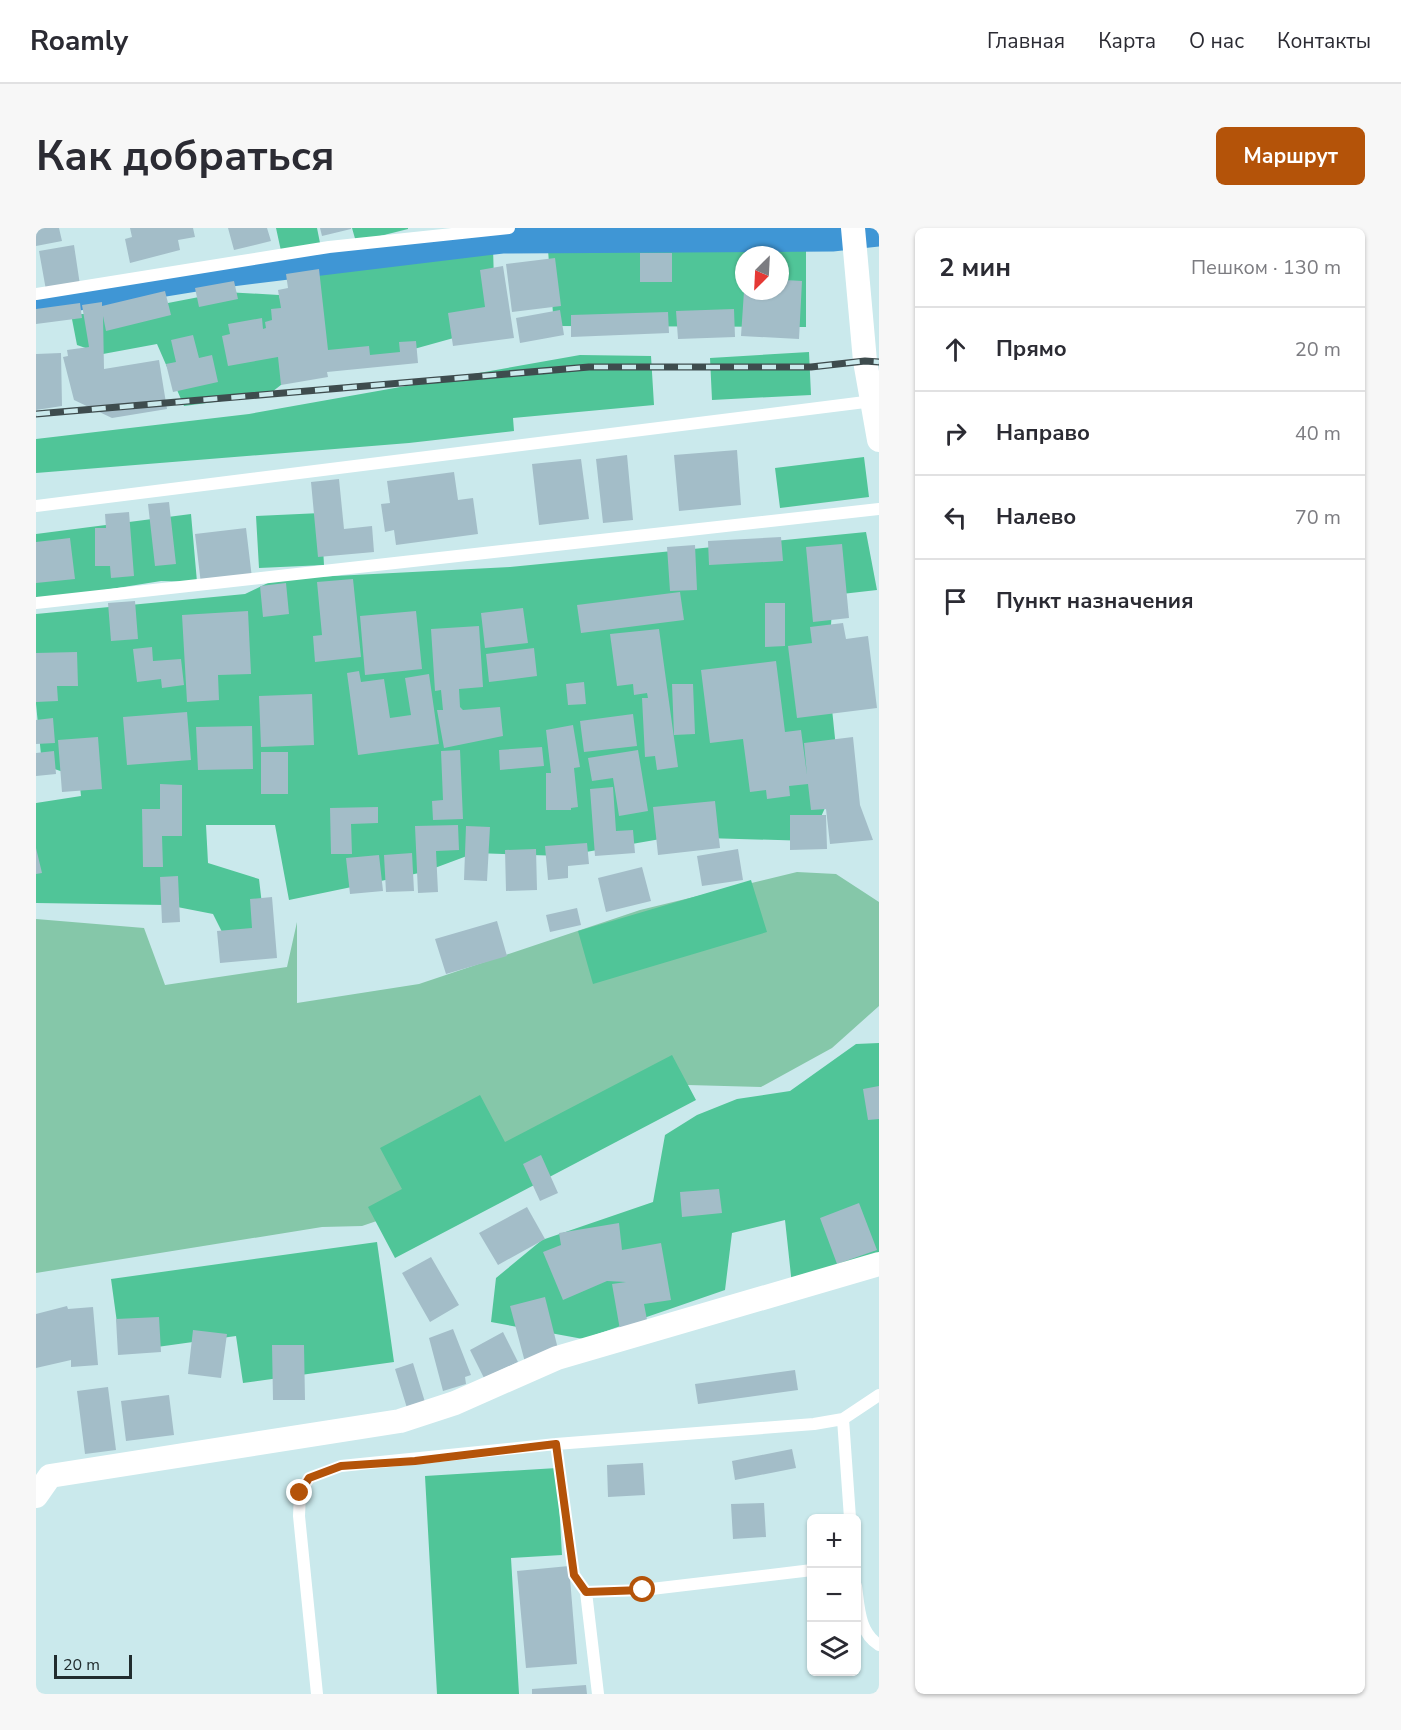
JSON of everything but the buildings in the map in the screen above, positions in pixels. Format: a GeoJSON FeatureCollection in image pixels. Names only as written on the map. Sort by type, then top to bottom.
{"type":"FeatureCollection","features":[{"type":"Feature","properties":{"kind":"street"},"geometry":{"type":"LineString","coordinates":[[853,228],[865,361],[876,401],[879,440]]}},
{"type":"Feature","properties":{"kind":"street"},"geometry":{"type":"LineString","coordinates":[[36,1496],[43,1477],[400,1421],[455,1403],[557,1358],[879,1264]]}},
{"type":"Feature","properties":{"kind":"lane"},"geometry":{"type":"LineString","coordinates":[[36,294],[308,250],[509,228]]}},
{"type":"Feature","properties":{"kind":"lane"},"geometry":{"type":"LineString","coordinates":[[36,506],[525,443],[876,401]]}},
{"type":"Feature","properties":{"kind":"lane"},"geometry":{"type":"LineString","coordinates":[[36,603],[879,509]]}},
{"type":"Feature","properties":{"kind":"lane"},"geometry":{"type":"LineString","coordinates":[[317,1694],[299,1516],[300,1493],[309,1478],[341,1466],[415,1461],[556,1444],[802,1425],[843,1419],[879,1395]]}},
{"type":"Feature","properties":{"kind":"lane"},"geometry":{"type":"LineString","coordinates":[[843,1419],[850,1514]]}},
{"type":"Feature","properties":{"kind":"lane"},"geometry":{"type":"LineString","coordinates":[[556,1444],[574,1575],[586,1592],[598,1694]]}},
{"type":"Feature","properties":{"kind":"lane"},"geometry":{"type":"LineString","coordinates":[[586,1592],[643,1590],[807,1571]]}},
{"type":"Feature","properties":{"kind":"lane"},"geometry":{"type":"LineString","coordinates":[[861,1621],[872,1640],[879,1645]]}},
{"type":"Feature","properties":{"kind":"green space"},"geometry":{"type":"Polygon","coordinates":[[[276,228],[317,228],[320,243],[281,251],[276,228]]]}},
{"type":"Feature","properties":{"kind":"green space"},"geometry":{"type":"Polygon","coordinates":[[[352,228],[408,228],[408,229],[356,242],[352,228]]]}},
{"type":"Feature","properties":{"kind":"green space"},"geometry":{"type":"Polygon","coordinates":[[[806,244],[806,327],[554,326],[548,250],[569,247],[806,244]]]}},
{"type":"Feature","properties":{"kind":"green space"},"geometry":{"type":"Polygon","coordinates":[[[493,248],[495,314],[468,334],[378,359],[311,360],[288,273],[493,248]]]}},
{"type":"Feature","properties":{"kind":"green space"},"geometry":{"type":"Polygon","coordinates":[[[225,292],[279,295],[299,371],[268,395],[184,406],[157,344],[103,354],[77,345],[71,314],[111,314],[225,292]]]}},
{"type":"Feature","properties":{"kind":"green space"},"geometry":{"type":"Polygon","coordinates":[[[809,352],[811,395],[712,400],[710,358],[809,352]]]}},
{"type":"Feature","properties":{"kind":"green space"},"geometry":{"type":"Polygon","coordinates":[[[580,355],[651,356],[654,405],[513,418],[514,431],[409,443],[36,473],[36,439],[249,414],[580,355]]]}},
{"type":"Feature","properties":{"kind":"green space"},"geometry":{"type":"Polygon","coordinates":[[[864,457],[869,497],[780,508],[775,468],[864,457]]]}},
{"type":"Feature","properties":{"kind":"green space"},"geometry":{"type":"Polygon","coordinates":[[[321,513],[324,565],[259,568],[256,516],[321,513]]]}},
{"type":"Feature","properties":{"kind":"green space"},"geometry":{"type":"Polygon","coordinates":[[[191,514],[197,582],[161,581],[36,601],[36,534],[191,514]]]}},
{"type":"Feature","properties":{"kind":"green space"},"geometry":{"type":"Polygon","coordinates":[[[866,532],[877,590],[833,595],[828,670],[839,777],[810,841],[672,837],[563,856],[475,853],[424,872],[289,900],[275,825],[206,825],[208,863],[259,879],[266,939],[229,946],[213,914],[167,905],[36,903],[36,803],[81,796],[79,777],[42,765],[36,704],[36,614],[245,594],[276,579],[510,567],[866,532]]]}},
{"type":"Feature","properties":{"kind":"green space"},"geometry":{"type":"Polygon","coordinates":[[[797,872],[836,874],[879,902],[879,1006],[832,1048],[761,1087],[688,1085],[412,1209],[362,1226],[322,1227],[36,1273],[36,919],[144,928],[165,985],[287,967],[297,922],[297,1003],[419,984],[640,910],[797,872]]]}},
{"type":"Feature","properties":{"kind":"green space"},"geometry":{"type":"Polygon","coordinates":[[[751,880],[767,932],[593,984],[578,931],[751,880]]]}},
{"type":"Feature","properties":{"kind":"green space"},"geometry":{"type":"Polygon","coordinates":[[[879,1043],[879,1260],[792,1285],[785,1220],[732,1233],[725,1290],[583,1339],[491,1322],[496,1278],[542,1240],[653,1202],[665,1135],[697,1115],[737,1099],[790,1091],[856,1044],[879,1043]]]}},
{"type":"Feature","properties":{"kind":"green space"},"geometry":{"type":"Polygon","coordinates":[[[672,1055],[696,1100],[395,1258],[368,1207],[402,1189],[380,1148],[480,1095],[505,1142],[672,1055]]]}},
{"type":"Feature","properties":{"kind":"green space"},"geometry":{"type":"Polygon","coordinates":[[[377,1242],[394,1362],[243,1383],[236,1336],[121,1352],[111,1279],[377,1242]]]}},
{"type":"Feature","properties":{"kind":"green space"},"geometry":{"type":"Polygon","coordinates":[[[557,1468],[562,1555],[511,1558],[519,1694],[437,1694],[425,1476],[557,1468]]]}},
{"type":"Feature","properties":{"kind":"waterway"},"geometry":{"type":"LineString","coordinates":[[36,304],[215,275],[502,240],[832,238],[879,233]]}},
{"type":"Feature","properties":{"kind":"railway"},"geometry":{"type":"LineString","coordinates":[[36,414],[589,367],[811,367],[865,361],[879,362]]}},
{"type":"Feature","properties":{"kind":"route"},"geometry":{"type":"LineString","coordinates":[[300,1493],[303,1484],[309,1478],[341,1466],[415,1461],[556,1444],[574,1575],[580,1587],[586,1592],[643,1590]]}}]}
